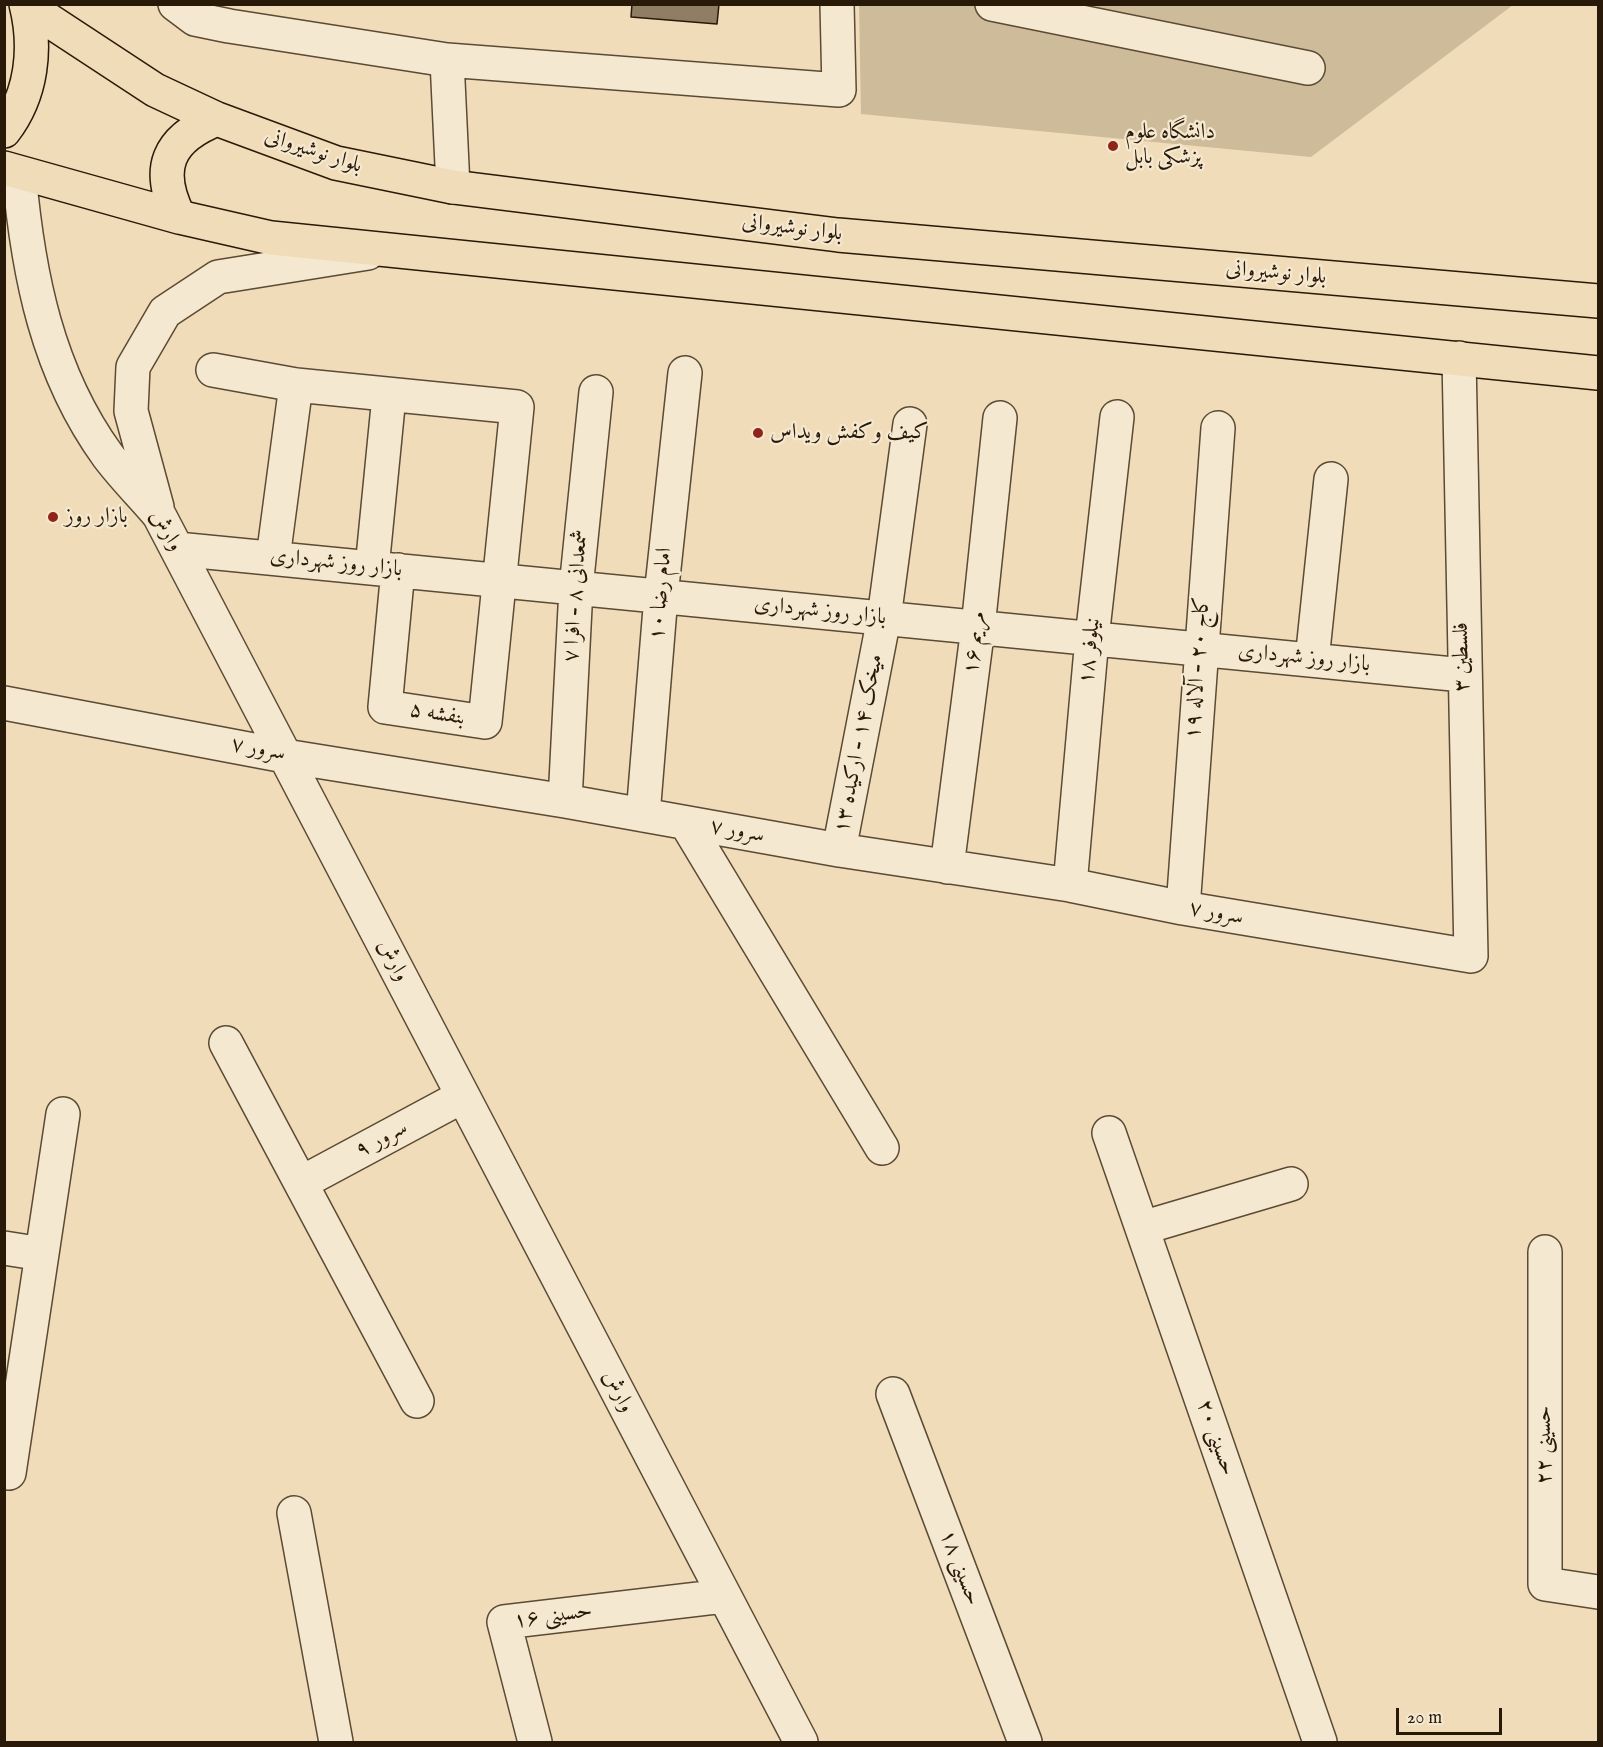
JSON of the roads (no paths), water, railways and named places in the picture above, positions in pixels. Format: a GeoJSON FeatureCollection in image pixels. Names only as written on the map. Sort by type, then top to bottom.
{"type":"FeatureCollection","features":[{"type":"Feature","properties":{"kind":"main road","name":"بلوار نوشیروانی"},"geometry":{"type":"LineString","coordinates":[[26,5],[155,90],[217,118],[336,163],[453,187],[838,235],[1599,301]]}},
{"type":"Feature","properties":{"kind":"main road"},"geometry":{"type":"LineString","coordinates":[[4,131],[21,103],[28,80],[32,57],[32,32],[26,5]]}},
{"type":"Feature","properties":{"kind":"main road"},"geometry":{"type":"LineString","coordinates":[[179,217],[168,194],[166,169],[176,146],[194,128],[217,118]]}},
{"type":"Feature","properties":{"kind":"main road"},"geometry":{"type":"LineString","coordinates":[[12,171],[179,217],[271,238],[1599,373]]}},
{"type":"Feature","properties":{"kind":"street"},"geometry":{"type":"LineString","coordinates":[[175,4],[195,19],[447,60],[839,90],[837,4]]}},
{"type":"Feature","properties":{"kind":"street"},"geometry":{"type":"LineString","coordinates":[[992,4],[1308,68]]}},
{"type":"Feature","properties":{"kind":"street"},"geometry":{"type":"LineString","coordinates":[[447,60],[453,187]]}},
{"type":"Feature","properties":{"kind":"street","name":"وارش"},"geometry":{"type":"LineString","coordinates":[[12,171],[41,316],[69,389],[108,455],[159,515],[801,1743]]}},
{"type":"Feature","properties":{"kind":"street"},"geometry":{"type":"LineString","coordinates":[[159,515],[131,411],[133,366],[165,312],[218,277],[381,250]]}},
{"type":"Feature","properties":{"kind":"street","name":"فلسطین ۳"},"geometry":{"type":"LineString","coordinates":[[1459,358],[1463,675],[1471,956]]}},
{"type":"Feature","properties":{"kind":"street"},"geometry":{"type":"LineString","coordinates":[[213,370],[296,385],[517,407],[499,580]]}},
{"type":"Feature","properties":{"kind":"street","name":"امام رضا ۱۰"},"geometry":{"type":"LineString","coordinates":[[643,815],[661,596],[685,373]]}},
{"type":"Feature","properties":{"kind":"street"},"geometry":{"type":"LineString","coordinates":[[273,558],[296,385]]}},
{"type":"Feature","properties":{"kind":"street","name":"شمعدانی ۸ - افرا ۷"},"geometry":{"type":"LineString","coordinates":[[565,801],[576,588],[596,392]]}},
{"type":"Feature","properties":{"kind":"street"},"geometry":{"type":"LineString","coordinates":[[385,569],[389,396]]}},
{"type":"Feature","properties":{"kind":"street","name":"نیلوفر ۱۸"},"geometry":{"type":"LineString","coordinates":[[1070,885],[1092,638],[1117,417]]}},
{"type":"Feature","properties":{"kind":"street","name":"مریم ۱۶"},"geometry":{"type":"LineString","coordinates":[[947,867],[978,627],[1000,418]]}},
{"type":"Feature","properties":{"kind":"street","name":"میخک ۱۴ - ارکیده ۱۳"},"geometry":{"type":"LineString","coordinates":[[839,850],[884,618],[910,424]]}},
{"type":"Feature","properties":{"kind":"street","name":"کاج ۲۰ - آلاله ۱۹"},"geometry":{"type":"LineString","coordinates":[[1183,908],[1200,649],[1218,428]]}},
{"type":"Feature","properties":{"kind":"street"},"geometry":{"type":"LineString","coordinates":[[1312,660],[1331,479]]}},
{"type":"Feature","properties":{"kind":"street","name":"بازار روز شهرداری"},"geometry":{"type":"LineString","coordinates":[[177,549],[1463,675]]}},
{"type":"Feature","properties":{"kind":"street","name":"بنفشه ۵"},"geometry":{"type":"LineString","coordinates":[[385,569],[385,707],[485,722],[499,580]]}},
{"type":"Feature","properties":{"kind":"street","name":"سرور ۷"},"geometry":{"type":"LineString","coordinates":[[4,703],[285,756],[565,801],[839,850],[1070,885],[1183,908],[1471,956]]}},
{"type":"Feature","properties":{"kind":"street"},"geometry":{"type":"LineString","coordinates":[[686,823],[882,1148]]}},
{"type":"Feature","properties":{"kind":"street"},"geometry":{"type":"LineString","coordinates":[[226,1043],[417,1401]]}},
{"type":"Feature","properties":{"kind":"street","name":"سرور ۹"},"geometry":{"type":"LineString","coordinates":[[301,1183],[463,1096]]}},
{"type":"Feature","properties":{"kind":"street"},"geometry":{"type":"LineString","coordinates":[[9,1473],[63,1114]]}},
{"type":"Feature","properties":{"kind":"street","name":"حسینی ٢٠"},"geometry":{"type":"LineString","coordinates":[[1109,1133],[1320,1743]]}},
{"type":"Feature","properties":{"kind":"street"},"geometry":{"type":"LineString","coordinates":[[1142,1228],[1291,1184]]}},
{"type":"Feature","properties":{"kind":"street"},"geometry":{"type":"LineString","coordinates":[[4,1248],[42,1254]]}},
{"type":"Feature","properties":{"kind":"street","name":"حسینی ۲۲"},"geometry":{"type":"LineString","coordinates":[[1545,1252],[1545,1584],[1599,1592]]}},
{"type":"Feature","properties":{"kind":"street","name":"حسینی ۱۸"},"geometry":{"type":"LineString","coordinates":[[893,1394],[1025,1743]]}},
{"type":"Feature","properties":{"kind":"street"},"geometry":{"type":"LineString","coordinates":[[294,1513],[336,1743]]}},
{"type":"Feature","properties":{"kind":"street","name":"حسینی ۱۶"},"geometry":{"type":"LineString","coordinates":[[535,1743],[504,1622],[724,1596]]}},
{"type":"Feature","properties":{"kind":"place","name":"دانشگاه علوم پزشکی بابل"},"geometry":{"type":"Point","coordinates":[1113,146]}},
{"type":"Feature","properties":{"kind":"place","name":"کیف و‌کفش ویداس"},"geometry":{"type":"Point","coordinates":[758,433]}},
{"type":"Feature","properties":{"kind":"place","name":"بازار روز"},"geometry":{"type":"Point","coordinates":[53,517]}}]}
